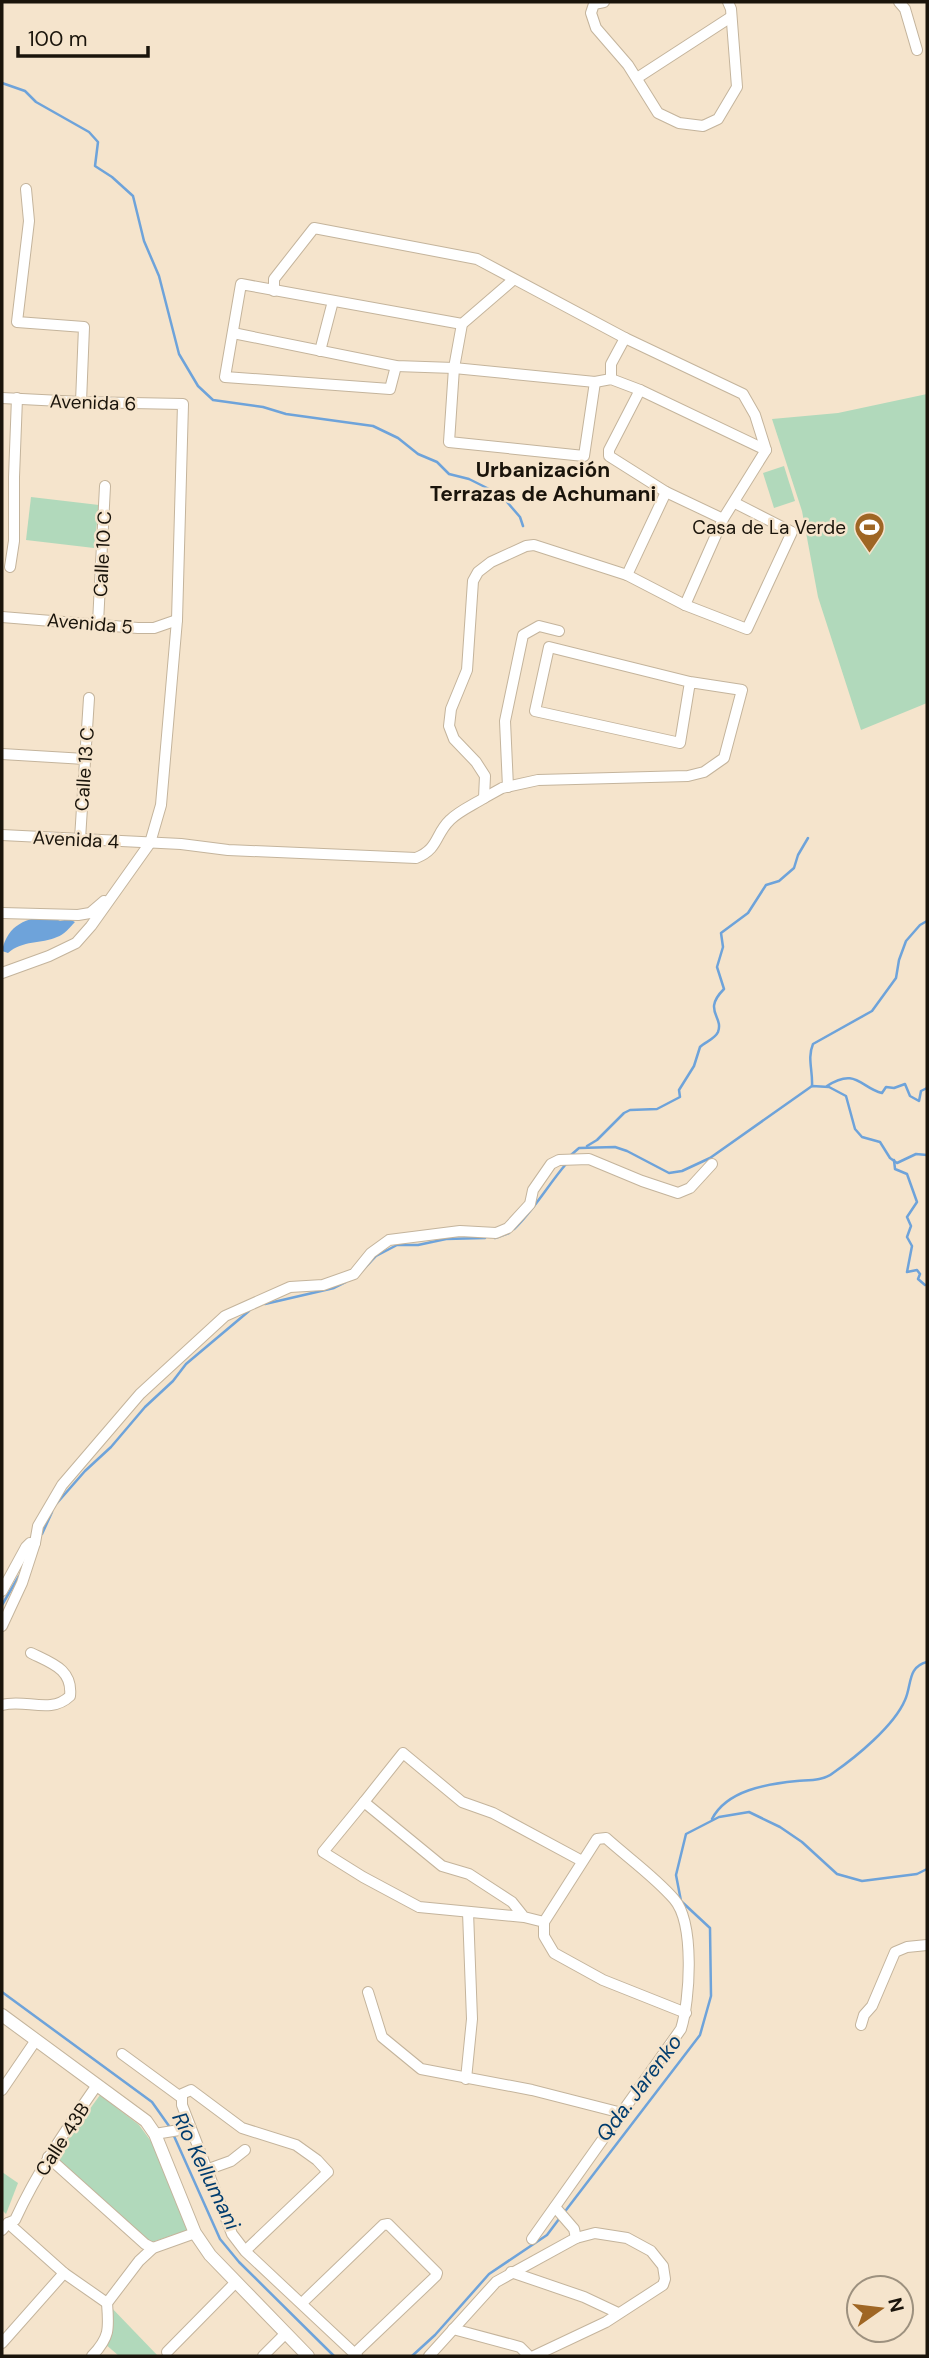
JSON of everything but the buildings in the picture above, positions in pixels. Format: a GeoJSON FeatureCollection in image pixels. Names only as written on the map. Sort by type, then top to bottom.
{"type":"FeatureCollection","features":[{"type":"Feature","properties":{"kind":"street"},"geometry":{"type":"LineString","coordinates":[[604,2],[594,4],[591,13],[596,28],[637,78],[652,106],[658,113],[679,123],[704,126],[718,119],[737,87],[732,17],[728,2]]}},
{"type":"Feature","properties":{"kind":"street"},"geometry":{"type":"LineString","coordinates":[[899,2],[905,9],[917,50]]}},
{"type":"Feature","properties":{"kind":"street"},"geometry":{"type":"LineString","coordinates":[[637,78],[732,17]]}},
{"type":"Feature","properties":{"kind":"street"},"geometry":{"type":"LineString","coordinates":[[26,189],[29,221],[17,322],[84,327],[81,402]]}},
{"type":"Feature","properties":{"kind":"street"},"geometry":{"type":"LineString","coordinates":[[274,291],[274,279],[314,228],[477,259],[625,338],[743,394],[755,415],[766,450],[723,519],[685,605]]}},
{"type":"Feature","properties":{"kind":"street"},"geometry":{"type":"LineString","coordinates":[[513,280],[462,324],[454,368],[449,442],[584,456],[595,382]]}},
{"type":"Feature","properties":{"kind":"street"},"geometry":{"type":"LineString","coordinates":[[397,366],[390,389],[225,377],[240,284],[462,324]]}},
{"type":"Feature","properties":{"kind":"street"},"geometry":{"type":"LineString","coordinates":[[320,351],[333,302]]}},
{"type":"Feature","properties":{"kind":"street"},"geometry":{"type":"LineString","coordinates":[[233,333],[397,366],[454,368],[595,382],[611,379],[766,450]]}},
{"type":"Feature","properties":{"kind":"street"},"geometry":{"type":"LineString","coordinates":[[611,379],[611,364],[625,338]]}},
{"type":"Feature","properties":{"kind":"street"},"geometry":{"type":"LineString","coordinates":[[640,390],[609,450],[609,456],[667,492],[723,519]]}},
{"type":"Feature","properties":{"kind":"street","name":"Avenida 6"},"geometry":{"type":"LineString","coordinates":[[2,398],[183,404],[177,620]]}},
{"type":"Feature","properties":{"kind":"street"},"geometry":{"type":"LineString","coordinates":[[10,567],[15,541],[17,398]]}},
{"type":"Feature","properties":{"kind":"street","name":"Calle 10 C"},"geometry":{"type":"LineString","coordinates":[[98,623],[106,486]]}},
{"type":"Feature","properties":{"kind":"street"},"geometry":{"type":"LineString","coordinates":[[627,575],[667,492]]}},
{"type":"Feature","properties":{"kind":"street"},"geometry":{"type":"LineString","coordinates":[[484,799],[485,776],[454,739],[449,726],[451,709],[467,670],[473,581],[478,572],[526,545],[534,545],[627,575],[685,605],[747,629],[792,532],[735,503]]}},
{"type":"Feature","properties":{"kind":"street"},"geometry":{"type":"LineString","coordinates":[[2,540],[15,541]]}},
{"type":"Feature","properties":{"kind":"street","name":"Avenida 5"},"geometry":{"type":"LineString","coordinates":[[2,616],[154,628],[177,620]]}},
{"type":"Feature","properties":{"kind":"street"},"geometry":{"type":"LineString","coordinates":[[2,973],[76,943],[150,843],[161,804],[177,620]]}},
{"type":"Feature","properties":{"kind":"street"},"geometry":{"type":"LineString","coordinates":[[508,787],[505,721],[523,635],[539,626],[559,631]]}},
{"type":"Feature","properties":{"kind":"street"},"geometry":{"type":"LineString","coordinates":[[549,647],[690,682],[680,743],[535,710],[549,647]]}},
{"type":"Feature","properties":{"kind":"street","name":"Avenida 4"},"geometry":{"type":"LineString","coordinates":[[2,835],[181,844],[228,850],[416,858],[433,847],[447,822],[508,787],[538,780],[688,776],[704,772],[724,758],[742,690],[690,682]]}},
{"type":"Feature","properties":{"kind":"street","name":"Calle 13 C"},"geometry":{"type":"LineString","coordinates":[[80,839],[89,698]]}},
{"type":"Feature","properties":{"kind":"street"},"geometry":{"type":"LineString","coordinates":[[2,754],[85,759]]}},
{"type":"Feature","properties":{"kind":"street"},"geometry":{"type":"LineString","coordinates":[[2,913],[90,913],[119,887]]}},
{"type":"Feature","properties":{"kind":"street"},"geometry":{"type":"LineString","coordinates":[[2,1626],[15,1602],[36,1543],[38,1526],[62,1485],[140,1394],[225,1316],[290,1287],[323,1285],[354,1274],[371,1254],[389,1240],[460,1231],[496,1233],[508,1228],[530,1204],[533,1190],[551,1164],[559,1160],[589,1159],[678,1193],[690,1188],[712,1164]]}},
{"type":"Feature","properties":{"kind":"street"},"geometry":{"type":"LineString","coordinates":[[2,1591],[26,1547],[30,1543],[36,1543]]}},
{"type":"Feature","properties":{"kind":"street"},"geometry":{"type":"LineString","coordinates":[[2,1705],[14,1701],[47,1706],[63,1703],[70,1696],[72,1685],[64,1672],[31,1653]]}},
{"type":"Feature","properties":{"kind":"street"},"geometry":{"type":"LineString","coordinates":[[544,1922],[524,1917],[419,1907],[323,1852],[403,1753],[462,1802],[493,1813],[582,1861]]}},
{"type":"Feature","properties":{"kind":"street"},"geometry":{"type":"LineString","coordinates":[[364,1802],[442,1866],[469,1874],[512,1902],[524,1917]]}},
{"type":"Feature","properties":{"kind":"street"},"geometry":{"type":"LineString","coordinates":[[532,2239],[681,2029],[686,2013],[689,1940],[676,1900],[606,1838],[597,1839],[544,1922],[544,1936],[554,1953],[603,1980],[686,2013]]}},
{"type":"Feature","properties":{"kind":"street"},"geometry":{"type":"LineString","coordinates":[[466,2079],[472,2019],[468,1912]]}},
{"type":"Feature","properties":{"kind":"street"},"geometry":{"type":"LineString","coordinates":[[861,2025],[895,1952],[907,1947],[927,1945]]}},
{"type":"Feature","properties":{"kind":"street"},"geometry":{"type":"LineString","coordinates":[[368,1992],[382,2037],[421,2069],[544,2092],[622,2113]]}},
{"type":"Feature","properties":{"kind":"street"},"geometry":{"type":"LineString","coordinates":[[2,2015],[161,2132],[195,2233],[235,2283],[308,2356]]}},
{"type":"Feature","properties":{"kind":"street"},"geometry":{"type":"LineString","coordinates":[[2,2090],[36,2040]]}},
{"type":"Feature","properties":{"kind":"street"},"geometry":{"type":"LineString","coordinates":[[122,2054],[182,2098]]}},
{"type":"Feature","properties":{"kind":"street","name":"Calle 43B"},"geometry":{"type":"LineString","coordinates":[[5,2227],[15,2220],[27,2192],[48,2157],[97,2085]]}},
{"type":"Feature","properties":{"kind":"street"},"geometry":{"type":"LineString","coordinates":[[245,2251],[328,2172],[296,2144],[242,2128],[195,2091],[187,2091],[182,2094],[185,2129],[206,2170],[232,2234],[245,2251],[356,2355],[437,2273],[388,2224],[383,2225],[302,2303]]}},
{"type":"Feature","properties":{"kind":"street"},"geometry":{"type":"LineString","coordinates":[[161,2132],[185,2129]]}},
{"type":"Feature","properties":{"kind":"street"},"geometry":{"type":"LineString","coordinates":[[206,2170],[231,2161],[245,2150]]}},
{"type":"Feature","properties":{"kind":"street"},"geometry":{"type":"LineString","coordinates":[[48,2157],[145,2244],[153,2248]]}},
{"type":"Feature","properties":{"kind":"street"},"geometry":{"type":"LineString","coordinates":[[555,2207],[574,2229],[576,2238]]}},
{"type":"Feature","properties":{"kind":"street"},"geometry":{"type":"LineString","coordinates":[[5,2227],[107,2303]]}},
{"type":"Feature","properties":{"kind":"street"},"geometry":{"type":"LineString","coordinates":[[92,2356],[104,2343],[107,2334],[107,2303],[139,2261],[153,2248],[195,2233]]}},
{"type":"Feature","properties":{"kind":"street"},"geometry":{"type":"LineString","coordinates":[[429,2356],[453,2329],[496,2282],[576,2238],[595,2234],[627,2238],[651,2251],[663,2266],[663,2285],[596,2327],[531,2356],[520,2347],[453,2329]]}},
{"type":"Feature","properties":{"kind":"street"},"geometry":{"type":"LineString","coordinates":[[511,2272],[592,2300],[618,2313]]}},
{"type":"Feature","properties":{"kind":"street"},"geometry":{"type":"LineString","coordinates":[[2,2343],[64,2273]]}},
{"type":"Feature","properties":{"kind":"street"},"geometry":{"type":"LineString","coordinates":[[167,2352],[235,2283]]}},
{"type":"Feature","properties":{"kind":"street"},"geometry":{"type":"LineString","coordinates":[[263,2356],[285,2334]]}},
{"type":"Feature","properties":{"kind":"green space","name":"Casa de La Verde"},"geometry":{"type":"Polygon","coordinates":[[[927,394],[927,703],[861,730],[818,597],[802,511],[772,419],[838,413],[927,394]]]}},
{"type":"Feature","properties":{"kind":"green space"},"geometry":{"type":"Polygon","coordinates":[[[784,466],[795,501],[774,508],[763,473],[784,466]]]}},
{"type":"Feature","properties":{"kind":"green space"},"geometry":{"type":"Polygon","coordinates":[[[31,497],[99,505],[94,548],[26,540],[31,497]]]}},
{"type":"Feature","properties":{"kind":"green space"},"geometry":{"type":"Polygon","coordinates":[[[100,2095],[139,2125],[156,2148],[188,2230],[149,2243],[55,2157],[100,2095]]]}},
{"type":"Feature","properties":{"kind":"green space"},"geometry":{"type":"Polygon","coordinates":[[[2,2172],[18,2183],[6,2214],[2,2210],[2,2172]]]}},
{"type":"Feature","properties":{"kind":"green space"},"geometry":{"type":"Polygon","coordinates":[[[107,2303],[158,2356],[119,2356],[104,2343],[107,2303]]]}},
{"type":"Feature","properties":{"kind":"water"},"geometry":{"type":"Polygon","coordinates":[[[51,916],[60,921],[69,919],[75,922],[60,936],[26,944],[8,953],[2,951],[9,934],[19,924],[51,916]]]}},
{"type":"Feature","properties":{"kind":"waterway"},"geometry":{"type":"LineString","coordinates":[[2,83],[25,91],[36,102],[89,132],[98,142],[95,166],[133,196],[144,241],[159,276],[179,354],[198,386],[213,400],[263,407],[286,414],[373,426],[398,438],[418,454],[437,462],[449,474],[469,479],[501,495],[520,517],[523,526]]}},
{"type":"Feature","properties":{"kind":"waterway"},"geometry":{"type":"LineString","coordinates":[[587,1146],[597,1140],[624,1113],[630,1110],[657,1109],[680,1097],[679,1090],[694,1066],[700,1047],[718,1032],[714,1008],[724,989],[717,967],[723,947],[721,933],[748,913],[766,885],[779,881],[794,868],[808,838]]}},
{"type":"Feature","properties":{"kind":"waterway"},"geometry":{"type":"LineString","coordinates":[[812,1086],[810,1059],[813,1044],[872,1011],[896,978],[906,941],[927,921]]}},
{"type":"Feature","properties":{"kind":"waterway"},"geometry":{"type":"LineString","coordinates":[[827,1086],[845,1078],[858,1080],[882,1093],[886,1087],[894,1088],[905,1084],[910,1096],[919,1101],[921,1091],[927,1088]]}},
{"type":"Feature","properties":{"kind":"waterway"},"geometry":{"type":"LineString","coordinates":[[571,1155],[579,1148],[615,1147],[669,1173],[682,1171],[710,1158],[812,1086],[829,1087],[846,1096],[855,1129],[862,1137],[880,1142],[890,1158],[897,1163],[916,1154],[927,1155]]}},
{"type":"Feature","properties":{"kind":"waterway"},"geometry":{"type":"LineString","coordinates":[[894,1160],[895,1169],[907,1174],[917,1202],[907,1217],[911,1226],[907,1237],[912,1246],[907,1272],[917,1270],[920,1274],[918,1279],[925,1285]]}},
{"type":"Feature","properties":{"kind":"waterway"},"geometry":{"type":"LineString","coordinates":[[514,1229],[566,1164]]}},
{"type":"Feature","properties":{"kind":"waterway"},"geometry":{"type":"LineString","coordinates":[[495,1238],[509,1233]]}},
{"type":"Feature","properties":{"kind":"waterway"},"geometry":{"type":"LineString","coordinates":[[360,1273],[376,1256],[397,1245],[485,1238]]}},
{"type":"Feature","properties":{"kind":"waterway"},"geometry":{"type":"LineString","coordinates":[[265,1304],[334,1288],[346,1282]]}},
{"type":"Feature","properties":{"kind":"waterway"},"geometry":{"type":"LineString","coordinates":[[57,1503],[186,1364],[249,1311]]}},
{"type":"Feature","properties":{"kind":"waterway"},"geometry":{"type":"LineString","coordinates":[[42,1534],[52,1512]]}},
{"type":"Feature","properties":{"kind":"waterway"},"geometry":{"type":"LineString","coordinates":[[2,1605],[19,1576]]}},
{"type":"Feature","properties":{"kind":"waterway"},"geometry":{"type":"LineString","coordinates":[[712,1819],[727,1801],[749,1790],[829,1776],[863,1750],[892,1720],[905,1700],[913,1672],[927,1662]]}},
{"type":"Feature","properties":{"kind":"waterway","name":"Qda. Jarenko"},"geometry":{"type":"LineString","coordinates":[[563,2214],[700,2035],[711,1996],[710,1928],[681,1901],[676,1875],[686,1834],[719,1817],[749,1812],[780,1827],[802,1842],[837,1874],[862,1881],[917,1874],[927,1869]]}},
{"type":"Feature","properties":{"kind":"waterway","name":"Río Kellumani"},"geometry":{"type":"LineString","coordinates":[[2,1992],[152,2102],[169,2126]]}},
{"type":"Feature","properties":{"kind":"waterway","name":"Río Kellumani"},"geometry":{"type":"LineString","coordinates":[[174,2136],[220,2239],[239,2262],[334,2356]]}},
{"type":"Feature","properties":{"kind":"waterway","name":"Qda. Jarenko"},"geometry":{"type":"LineString","coordinates":[[412,2356],[435,2335],[489,2274],[547,2235],[559,2219]]}},
{"type":"Feature","properties":{"kind":"place","name":"Casa de La Verde"},"geometry":{"type":"Point","coordinates":[869,554]}},
{"type":"Feature","properties":{"kind":"district","name":"Urbanización Terrazas de Achumani"},"geometry":{"type":"Point","coordinates":[543,482]}}]}
